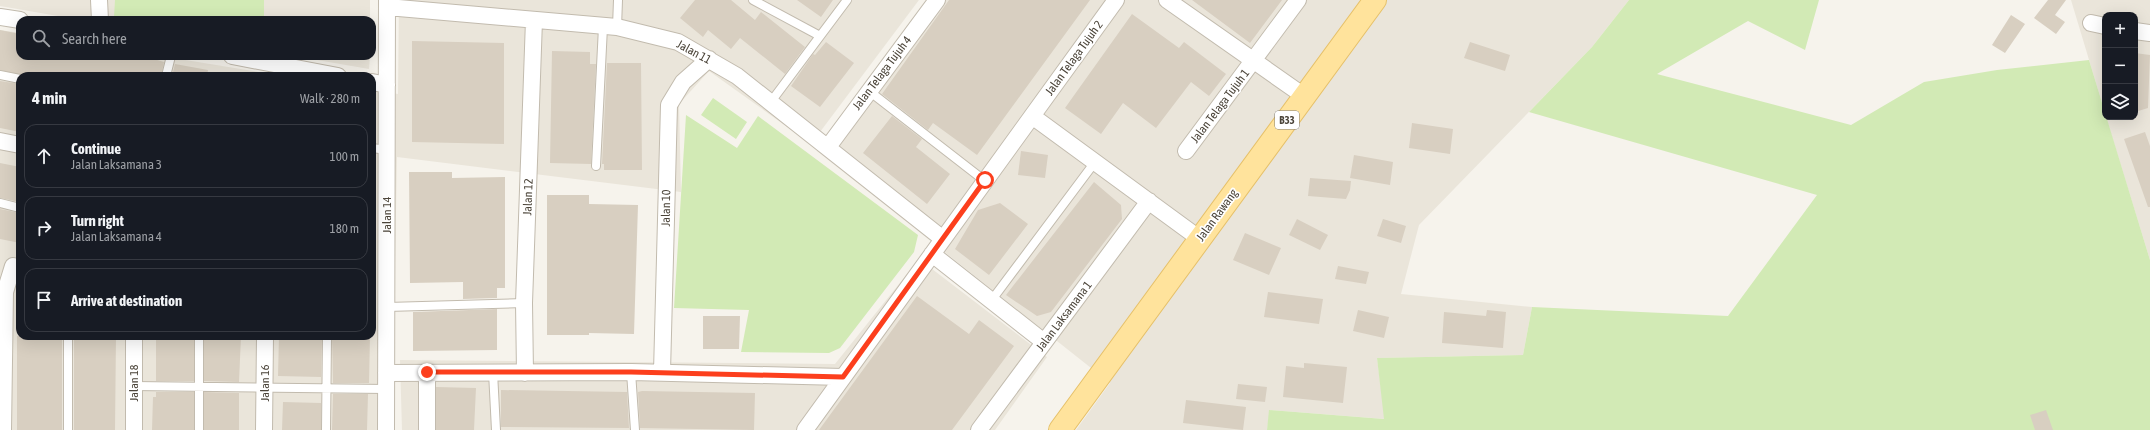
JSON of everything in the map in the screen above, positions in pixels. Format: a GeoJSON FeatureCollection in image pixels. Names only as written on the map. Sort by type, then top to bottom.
{"type":"FeatureCollection","features":[{"type":"Feature","properties":{"kind":"main road","name":"Jalan Rawang"},"geometry":{"type":"LineString","coordinates":[[1060,430],[1375,0]]}},
{"type":"Feature","properties":{"kind":"street"},"geometry":{"type":"LineString","coordinates":[[99,0],[100,16]]}},
{"type":"Feature","properties":{"kind":"street","name":"Jalan Telaga Tujuh 2"},"geometry":{"type":"LineString","coordinates":[[805,430],[1116,0]]}},
{"type":"Feature","properties":{"kind":"street"},"geometry":{"type":"LineString","coordinates":[[1167,0],[1304,96]]}},
{"type":"Feature","properties":{"kind":"street","name":"Jalan Telaga Tujuh 1"},"geometry":{"type":"LineString","coordinates":[[1186,151],[1298,0]]}},
{"type":"Feature","properties":{"kind":"street","name":"Jalan Telaga Tujuh 4"},"geometry":{"type":"LineString","coordinates":[[828,147],[931,2]]}},
{"type":"Feature","properties":{"kind":"street","name":"Jalan 11"},"geometry":{"type":"LineString","coordinates":[[387,4],[610,27],[678,42],[737,76],[943,239]]}},
{"type":"Feature","properties":{"kind":"street","name":"Jalan 14"},"geometry":{"type":"LineString","coordinates":[[386,430],[386,307],[379,209],[379,84],[387,4]]}},
{"type":"Feature","properties":{"kind":"street"},"geometry":{"type":"LineString","coordinates":[[0,18],[16,20]]}},
{"type":"Feature","properties":{"kind":"street","name":"Jalan 12"},"geometry":{"type":"LineString","coordinates":[[525,373],[524,303],[534,20]]}},
{"type":"Feature","properties":{"kind":"street"},"geometry":{"type":"LineString","coordinates":[[2138,31],[2150,33]]}},
{"type":"Feature","properties":{"kind":"street","name":"Jalan 10"},"geometry":{"type":"LineString","coordinates":[[662,372],[668,105],[683,82],[709,59]]}},
{"type":"Feature","properties":{"kind":"street"},"geometry":{"type":"LineString","coordinates":[[253,60],[317,72]]}},
{"type":"Feature","properties":{"kind":"street"},"geometry":{"type":"LineString","coordinates":[[1032,116],[1200,239]]}},
{"type":"Feature","properties":{"kind":"street"},"geometry":{"type":"LineString","coordinates":[[0,142],[16,144]]}},
{"type":"Feature","properties":{"kind":"street","name":"Jalan Laksamana 1"},"geometry":{"type":"LineString","coordinates":[[979,430],[1149,202]]}},
{"type":"Feature","properties":{"kind":"street"},"geometry":{"type":"LineString","coordinates":[[932,254],[1044,342]]}},
{"type":"Feature","properties":{"kind":"street"},"geometry":{"type":"LineString","coordinates":[[4,430],[2,407],[2,334],[5,292],[11,266]]}},
{"type":"Feature","properties":{"kind":"street","name":"Jalan 18"},"geometry":{"type":"LineString","coordinates":[[134,340],[134,430]]}},
{"type":"Feature","properties":{"kind":"street","name":"Jalan 16"},"geometry":{"type":"LineString","coordinates":[[264,430],[265,340]]}},
{"type":"Feature","properties":{"kind":"street"},"geometry":{"type":"LineString","coordinates":[[427,372],[427,430]]}},
{"type":"Feature","properties":{"kind":"street"},"geometry":{"type":"LineString","coordinates":[[386,373],[662,372],[843,377]]}},
{"type":"Feature","properties":{"kind":"lane"},"geometry":{"type":"LineString","coordinates":[[596,166],[610,27],[618,0]]}},
{"type":"Feature","properties":{"kind":"lane"},"geometry":{"type":"LineString","coordinates":[[753,0],[820,36]]}},
{"type":"Feature","properties":{"kind":"lane"},"geometry":{"type":"LineString","coordinates":[[770,103],[847,0]]}},
{"type":"Feature","properties":{"kind":"lane"},"geometry":{"type":"LineString","coordinates":[[167,72],[170,60]]}},
{"type":"Feature","properties":{"kind":"lane"},"geometry":{"type":"LineString","coordinates":[[0,75],[16,78]]}},
{"type":"Feature","properties":{"kind":"lane"},"geometry":{"type":"LineString","coordinates":[[869,91],[985,180]]}},
{"type":"Feature","properties":{"kind":"lane"},"geometry":{"type":"LineString","coordinates":[[991,301],[1095,162]]}},
{"type":"Feature","properties":{"kind":"lane"},"geometry":{"type":"LineString","coordinates":[[0,204],[16,207]]}},
{"type":"Feature","properties":{"kind":"lane"},"geometry":{"type":"LineString","coordinates":[[386,307],[524,303]]}},
{"type":"Feature","properties":{"kind":"lane"},"geometry":{"type":"LineString","coordinates":[[68,340],[68,430]]}},
{"type":"Feature","properties":{"kind":"lane"},"geometry":{"type":"LineString","coordinates":[[199,340],[199,430]]}},
{"type":"Feature","properties":{"kind":"lane"},"geometry":{"type":"LineString","coordinates":[[326,430],[327,340]]}},
{"type":"Feature","properties":{"kind":"lane"},"geometry":{"type":"LineString","coordinates":[[494,372],[496,430]]}},
{"type":"Feature","properties":{"kind":"lane"},"geometry":{"type":"LineString","coordinates":[[631,372],[635,430]]}},
{"type":"Feature","properties":{"kind":"lane"},"geometry":{"type":"LineString","coordinates":[[134,386],[386,389]]}},
{"type":"Feature","properties":{"kind":"shaded area"},"geometry":{"type":"Polygon","coordinates":[[[0,0],[370,0],[370,16],[58,16],[0,6],[0,0]]]}},
{"type":"Feature","properties":{"kind":"shaded area"},"geometry":{"type":"Polygon","coordinates":[[[399,0],[919,0],[811,144],[709,71],[679,104],[681,192],[397,157],[392,430],[0,430],[0,30],[16,32],[16,60],[185,60],[259,72],[16,72],[16,340],[376,340],[376,91],[398,94],[399,0]]]}},
{"type":"Feature","properties":{"kind":"shaded area"},"geometry":{"type":"Polygon","coordinates":[[[928,0],[1629,0],[1592,47],[1419,225],[1401,294],[1532,307],[1523,355],[1377,358],[1385,419],[1270,410],[1267,430],[1076,430],[1110,383],[817,151],[928,0]]]}},
{"type":"Feature","properties":{"kind":"shaded area"},"geometry":{"type":"Polygon","coordinates":[[[2071,0],[2150,0],[2150,260],[2107,120],[2138,120],[2138,12],[2102,12],[2102,103],[2071,0]]]}},
{"type":"Feature","properties":{"kind":"shaded area"},"geometry":{"type":"Polygon","coordinates":[[[317,60],[370,60],[369,69],[317,60]]]}},
{"type":"Feature","properties":{"kind":"shaded area"},"geometry":{"type":"Polygon","coordinates":[[[919,259],[1047,357],[995,430],[402,430],[400,360],[835,364],[919,259]]]}},
{"type":"Feature","properties":{"kind":"green space"},"geometry":{"type":"Polygon","coordinates":[[[115,0],[264,0],[264,16],[114,16],[115,0]]]}},
{"type":"Feature","properties":{"kind":"green space"},"geometry":{"type":"Polygon","coordinates":[[[1629,0],[1819,0],[1805,50],[1748,21],[1657,74],[1851,125],[1924,82],[1997,70],[2089,60],[2102,103],[2102,120],[2107,120],[2150,260],[2150,430],[1267,430],[1269,410],[1384,419],[1377,358],[1523,355],[1532,307],[1728,316],[1817,195],[1529,112],[1592,47],[1629,0]]]}},
{"type":"Feature","properties":{"kind":"green space"},"geometry":{"type":"Polygon","coordinates":[[[713,98],[747,122],[736,139],[701,115],[713,98]]]}},
{"type":"Feature","properties":{"kind":"green space"},"geometry":{"type":"Polygon","coordinates":[[[686,115],[737,148],[758,116],[918,235],[914,252],[840,348],[829,353],[741,352],[749,310],[674,308],[686,115]]]}},
{"type":"Feature","properties":{"kind":"building"},"geometry":{"type":"Polygon","coordinates":[[[695,0],[731,0],[755,20],[761,12],[805,47],[785,74],[740,38],[731,49],[708,30],[703,37],[680,18],[695,0]]]}},
{"type":"Feature","properties":{"kind":"building"},"geometry":{"type":"Polygon","coordinates":[[[797,0],[833,0],[821,17],[797,0]]]}},
{"type":"Feature","properties":{"kind":"building"},"geometry":{"type":"Polygon","coordinates":[[[949,0],[1090,0],[977,155],[933,123],[928,130],[882,94],[949,0]]]}},
{"type":"Feature","properties":{"kind":"building"},"geometry":{"type":"Polygon","coordinates":[[[1192,0],[1282,0],[1250,43],[1192,0]]]}},
{"type":"Feature","properties":{"kind":"building"},"geometry":{"type":"Polygon","coordinates":[[[2048,0],[2066,0],[2055,15],[2065,22],[2056,34],[2034,18],[2048,0]]]}},
{"type":"Feature","properties":{"kind":"building"},"geometry":{"type":"Polygon","coordinates":[[[1132,14],[1179,48],[1184,42],[1226,74],[1209,96],[1191,82],[1156,128],[1123,103],[1101,134],[1065,108],[1132,14]]]}},
{"type":"Feature","properties":{"kind":"building"},"geometry":{"type":"Polygon","coordinates":[[[2011,15],[2025,24],[2005,53],[1992,45],[2011,15]]]}},
{"type":"Feature","properties":{"kind":"building"},"geometry":{"type":"Polygon","coordinates":[[[0,30],[16,33],[16,60],[157,60],[164,62],[162,72],[16,72],[16,74],[0,70],[0,30]]]}},
{"type":"Feature","properties":{"kind":"building"},"geometry":{"type":"Polygon","coordinates":[[[412,41],[504,43],[504,144],[412,142],[412,41]]]}},
{"type":"Feature","properties":{"kind":"building"},"geometry":{"type":"Polygon","coordinates":[[[826,42],[854,63],[820,107],[791,86],[813,54],[815,55],[826,42]]]}},
{"type":"Feature","properties":{"kind":"building"},"geometry":{"type":"Polygon","coordinates":[[[1470,42],[1510,55],[1505,71],[1464,58],[1470,42]]]}},
{"type":"Feature","properties":{"kind":"building"},"geometry":{"type":"Polygon","coordinates":[[[552,51],[590,52],[590,64],[596,64],[591,164],[550,163],[552,51]]]}},
{"type":"Feature","properties":{"kind":"building"},"geometry":{"type":"Polygon","coordinates":[[[2138,53],[2150,55],[2148,108],[2138,111],[2138,53]]]}},
{"type":"Feature","properties":{"kind":"building"},"geometry":{"type":"Polygon","coordinates":[[[607,63],[641,63],[642,170],[604,170],[604,164],[602,164],[607,63]]]}},
{"type":"Feature","properties":{"kind":"building"},"geometry":{"type":"Polygon","coordinates":[[[175,64],[208,70],[208,72],[173,72],[175,64]]]}},
{"type":"Feature","properties":{"kind":"building"},"geometry":{"type":"Polygon","coordinates":[[[0,81],[16,83],[16,131],[0,128],[0,81]]]}},
{"type":"Feature","properties":{"kind":"building"},"geometry":{"type":"Polygon","coordinates":[[[892,116],[922,139],[916,147],[950,174],[927,204],[863,153],[892,116]]]}},
{"type":"Feature","properties":{"kind":"building"},"geometry":{"type":"Polygon","coordinates":[[[1412,123],[1453,129],[1450,154],[1409,148],[1412,123]]]}},
{"type":"Feature","properties":{"kind":"building"},"geometry":{"type":"Polygon","coordinates":[[[2145,132],[2150,146],[2150,207],[2148,207],[2124,139],[2145,132]]]}},
{"type":"Feature","properties":{"kind":"building"},"geometry":{"type":"Polygon","coordinates":[[[1021,151],[1048,155],[1045,178],[1018,175],[1021,151]]]}},
{"type":"Feature","properties":{"kind":"building"},"geometry":{"type":"Polygon","coordinates":[[[1354,155],[1393,162],[1390,185],[1350,178],[1354,155]]]}},
{"type":"Feature","properties":{"kind":"building"},"geometry":{"type":"Polygon","coordinates":[[[0,163],[16,166],[16,201],[0,198],[0,163]]]}},
{"type":"Feature","properties":{"kind":"building"},"geometry":{"type":"Polygon","coordinates":[[[409,172],[452,172],[452,178],[505,177],[505,288],[497,288],[497,298],[463,299],[463,282],[410,283],[409,172]]]}},
{"type":"Feature","properties":{"kind":"building"},"geometry":{"type":"Polygon","coordinates":[[[1310,178],[1351,181],[1350,190],[1346,199],[1308,196],[1310,178]]]}},
{"type":"Feature","properties":{"kind":"building"},"geometry":{"type":"Polygon","coordinates":[[[1094,182],[1121,205],[1122,219],[1051,312],[1037,316],[1006,295],[1094,182]]]}},
{"type":"Feature","properties":{"kind":"building"},"geometry":{"type":"Polygon","coordinates":[[[547,195],[589,195],[589,204],[638,205],[634,334],[589,333],[589,335],[547,335],[547,195]]]}},
{"type":"Feature","properties":{"kind":"building"},"geometry":{"type":"Polygon","coordinates":[[[1000,203],[1028,224],[989,275],[955,249],[978,210],[1000,203]]]}},
{"type":"Feature","properties":{"kind":"building"},"geometry":{"type":"Polygon","coordinates":[[[0,209],[16,212],[16,242],[0,239],[0,209]]]}},
{"type":"Feature","properties":{"kind":"building"},"geometry":{"type":"Polygon","coordinates":[[[1297,219],[1328,235],[1320,250],[1289,235],[1297,219]]]}},
{"type":"Feature","properties":{"kind":"building"},"geometry":{"type":"Polygon","coordinates":[[[1383,219],[1406,226],[1401,243],[1377,236],[1383,219]]]}},
{"type":"Feature","properties":{"kind":"building"},"geometry":{"type":"Polygon","coordinates":[[[1245,233],[1281,248],[1269,275],[1233,260],[1245,233]]]}},
{"type":"Feature","properties":{"kind":"building"},"geometry":{"type":"Polygon","coordinates":[[[1338,266],[1369,272],[1366,284],[1335,279],[1338,266]]]}},
{"type":"Feature","properties":{"kind":"building"},"geometry":{"type":"Polygon","coordinates":[[[1268,292],[1323,299],[1319,324],[1264,317],[1268,292]]]}},
{"type":"Feature","properties":{"kind":"building"},"geometry":{"type":"Polygon","coordinates":[[[917,296],[969,334],[979,320],[1014,346],[952,430],[819,430],[917,296]]]}},
{"type":"Feature","properties":{"kind":"building"},"geometry":{"type":"Polygon","coordinates":[[[497,309],[497,350],[413,351],[413,312],[497,309]]]}},
{"type":"Feature","properties":{"kind":"building"},"geometry":{"type":"Polygon","coordinates":[[[1358,310],[1389,317],[1384,338],[1353,331],[1358,310]]]}},
{"type":"Feature","properties":{"kind":"building"},"geometry":{"type":"Polygon","coordinates":[[[1487,310],[1506,312],[1503,348],[1442,343],[1444,312],[1486,316],[1487,310]]]}},
{"type":"Feature","properties":{"kind":"building"},"geometry":{"type":"Polygon","coordinates":[[[703,316],[740,316],[739,349],[703,349],[703,316]]]}},
{"type":"Feature","properties":{"kind":"building"},"geometry":{"type":"Polygon","coordinates":[[[17,340],[62,340],[62,430],[17,430],[17,340]]]}},
{"type":"Feature","properties":{"kind":"building"},"geometry":{"type":"Polygon","coordinates":[[[74,340],[116,340],[115,430],[74,430],[74,340]]]}},
{"type":"Feature","properties":{"kind":"building"},"geometry":{"type":"Polygon","coordinates":[[[156,340],[194,340],[194,381],[156,381],[156,340]]]}},
{"type":"Feature","properties":{"kind":"building"},"geometry":{"type":"Polygon","coordinates":[[[204,340],[241,340],[239,382],[204,381],[204,340]]]}},
{"type":"Feature","properties":{"kind":"building"},"geometry":{"type":"Polygon","coordinates":[[[279,340],[322,340],[321,377],[278,376],[279,340]]]}},
{"type":"Feature","properties":{"kind":"building"},"geometry":{"type":"Polygon","coordinates":[[[332,340],[370,340],[369,383],[333,383],[332,340]]]}},
{"type":"Feature","properties":{"kind":"building"},"geometry":{"type":"Polygon","coordinates":[[[1304,363],[1347,367],[1343,403],[1283,397],[1286,366],[1304,368],[1304,363]]]}},
{"type":"Feature","properties":{"kind":"building"},"geometry":{"type":"Polygon","coordinates":[[[1238,384],[1267,387],[1265,402],[1236,399],[1238,384]]]}},
{"type":"Feature","properties":{"kind":"building"},"geometry":{"type":"Polygon","coordinates":[[[436,387],[476,388],[474,430],[436,430],[436,387]]]}},
{"type":"Feature","properties":{"kind":"building"},"geometry":{"type":"Polygon","coordinates":[[[501,390],[627,392],[629,428],[501,427],[501,390]]]}},
{"type":"Feature","properties":{"kind":"building"},"geometry":{"type":"Polygon","coordinates":[[[156,392],[194,392],[194,430],[152,430],[153,397],[156,397],[156,392]]]}},
{"type":"Feature","properties":{"kind":"building"},"geometry":{"type":"Polygon","coordinates":[[[204,392],[239,393],[239,430],[204,430],[204,392]]]}},
{"type":"Feature","properties":{"kind":"building"},"geometry":{"type":"Polygon","coordinates":[[[638,392],[755,393],[754,430],[640,428],[638,392]]]}},
{"type":"Feature","properties":{"kind":"building"},"geometry":{"type":"Polygon","coordinates":[[[333,394],[368,394],[367,430],[332,430],[333,394]]]}},
{"type":"Feature","properties":{"kind":"building"},"geometry":{"type":"Polygon","coordinates":[[[1186,400],[1246,407],[1243,430],[1183,423],[1186,400]]]}},
{"type":"Feature","properties":{"kind":"building"},"geometry":{"type":"Polygon","coordinates":[[[283,402],[321,403],[321,430],[282,430],[283,402]]]}},
{"type":"Feature","properties":{"kind":"building"},"geometry":{"type":"Polygon","coordinates":[[[2046,410],[2053,430],[2035,430],[2030,415],[2046,410]]]}},
{"type":"Feature","properties":{"kind":"route"},"geometry":{"type":"LineString","coordinates":[[427,372],[662,372],[843,377],[985,180]]}}]}
